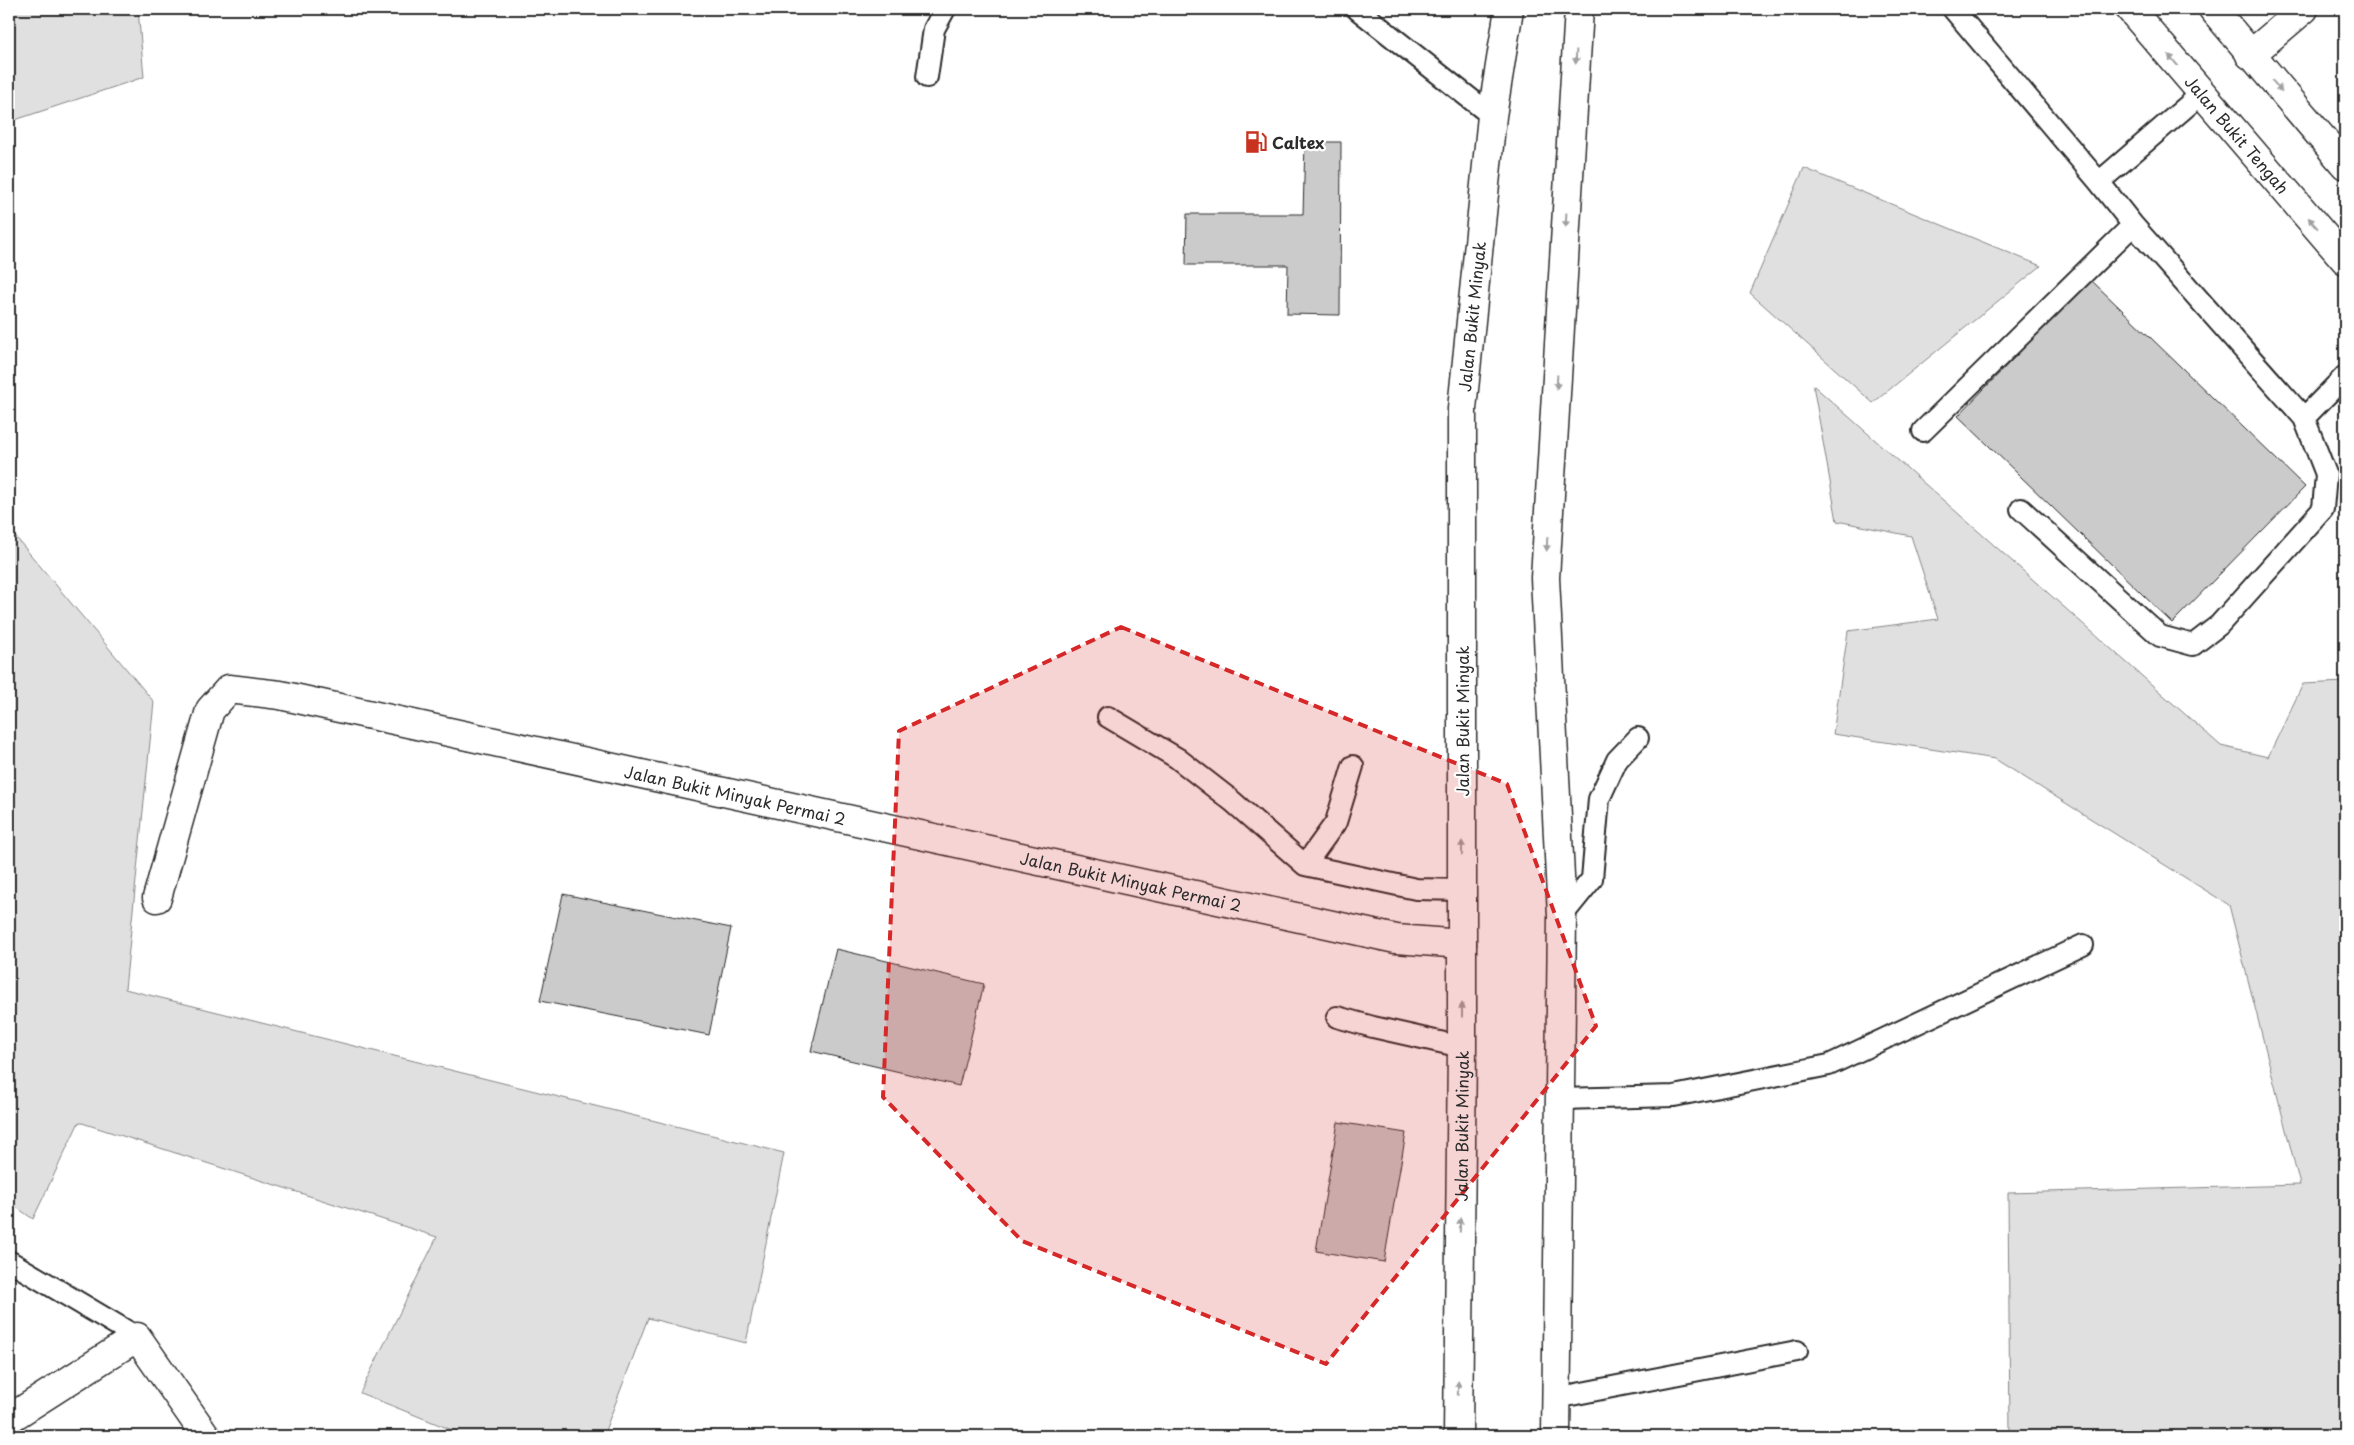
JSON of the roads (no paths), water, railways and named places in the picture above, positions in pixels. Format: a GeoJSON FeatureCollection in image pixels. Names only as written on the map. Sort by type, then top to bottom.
{"type":"FeatureCollection","features":[{"type":"Feature","properties":{"kind":"main road","name":"Jalan Bukit Minyak"},"geometry":{"type":"LineString","coordinates":[[1458,1436],[1462,1047],[1462,409],[1492,116],[1509,9]]}},
{"type":"Feature","properties":{"kind":"main road"},"geometry":{"type":"LineString","coordinates":[[1556,1436],[1562,916],[1545,578],[1579,9]]}},
{"type":"Feature","properties":{"kind":"main road","name":"Jalan Bukit Tengah"},"geometry":{"type":"LineString","coordinates":[[2130,9],[2345,260]]}},
{"type":"Feature","properties":{"kind":"main road"},"geometry":{"type":"LineString","coordinates":[[2213,9],[2345,165]]}},
{"type":"Feature","properties":{"kind":"main road"},"geometry":{"type":"LineString","coordinates":[[2250,55],[2304,9]]}},
{"type":"Feature","properties":{"kind":"main road","name":"Jalan Bukit Minyak Permai 2"},"geometry":{"type":"LineString","coordinates":[[156,898],[210,710],[229,689],[280,695],[1396,939],[1462,944]]}},
{"type":"Feature","properties":{"kind":"main road"},"geometry":{"type":"LineString","coordinates":[[9,1419],[137,1337],[206,1436]]}},
{"type":"Feature","properties":{"kind":"lane"},"geometry":{"type":"LineString","coordinates":[[927,77],[934,29],[945,9]]}},
{"type":"Feature","properties":{"kind":"lane"},"geometry":{"type":"LineString","coordinates":[[1357,9],[1492,116]]}},
{"type":"Feature","properties":{"kind":"lane"},"geometry":{"type":"LineString","coordinates":[[1953,9],[2133,225],[2304,418],[2326,474],[2323,509],[2219,625],[2193,645],[2160,636],[2021,509]]}},
{"type":"Feature","properties":{"kind":"lane"},"geometry":{"type":"LineString","coordinates":[[2099,182],[2201,94]]}},
{"type":"Feature","properties":{"kind":"lane"},"geometry":{"type":"LineString","coordinates":[[1923,431],[2133,225]]}},
{"type":"Feature","properties":{"kind":"lane"},"geometry":{"type":"LineString","coordinates":[[2304,418],[2345,376]]}},
{"type":"Feature","properties":{"kind":"lane"},"geometry":{"type":"LineString","coordinates":[[1108,717],[1177,758],[1232,801],[1305,865],[1416,889],[1462,890]]}},
{"type":"Feature","properties":{"kind":"lane"},"geometry":{"type":"LineString","coordinates":[[1562,916],[1592,879],[1599,799],[1617,760],[1638,738]]}},
{"type":"Feature","properties":{"kind":"lane"},"geometry":{"type":"LineString","coordinates":[[1305,865],[1336,822],[1353,766]]}},
{"type":"Feature","properties":{"kind":"lane"},"geometry":{"type":"LineString","coordinates":[[1560,1099],[1674,1096],[1829,1065],[2083,945]]}},
{"type":"Feature","properties":{"kind":"lane"},"geometry":{"type":"LineString","coordinates":[[1337,1017],[1462,1047]]}},
{"type":"Feature","properties":{"kind":"lane"},"geometry":{"type":"LineString","coordinates":[[9,1261],[137,1337]]}},
{"type":"Feature","properties":{"kind":"lane"},"geometry":{"type":"LineString","coordinates":[[1556,1398],[1797,1351]]}},
{"type":"Feature","properties":{"kind":"place","name":"Caltex"},"geometry":{"type":"Point","coordinates":[1256,142]}}]}
